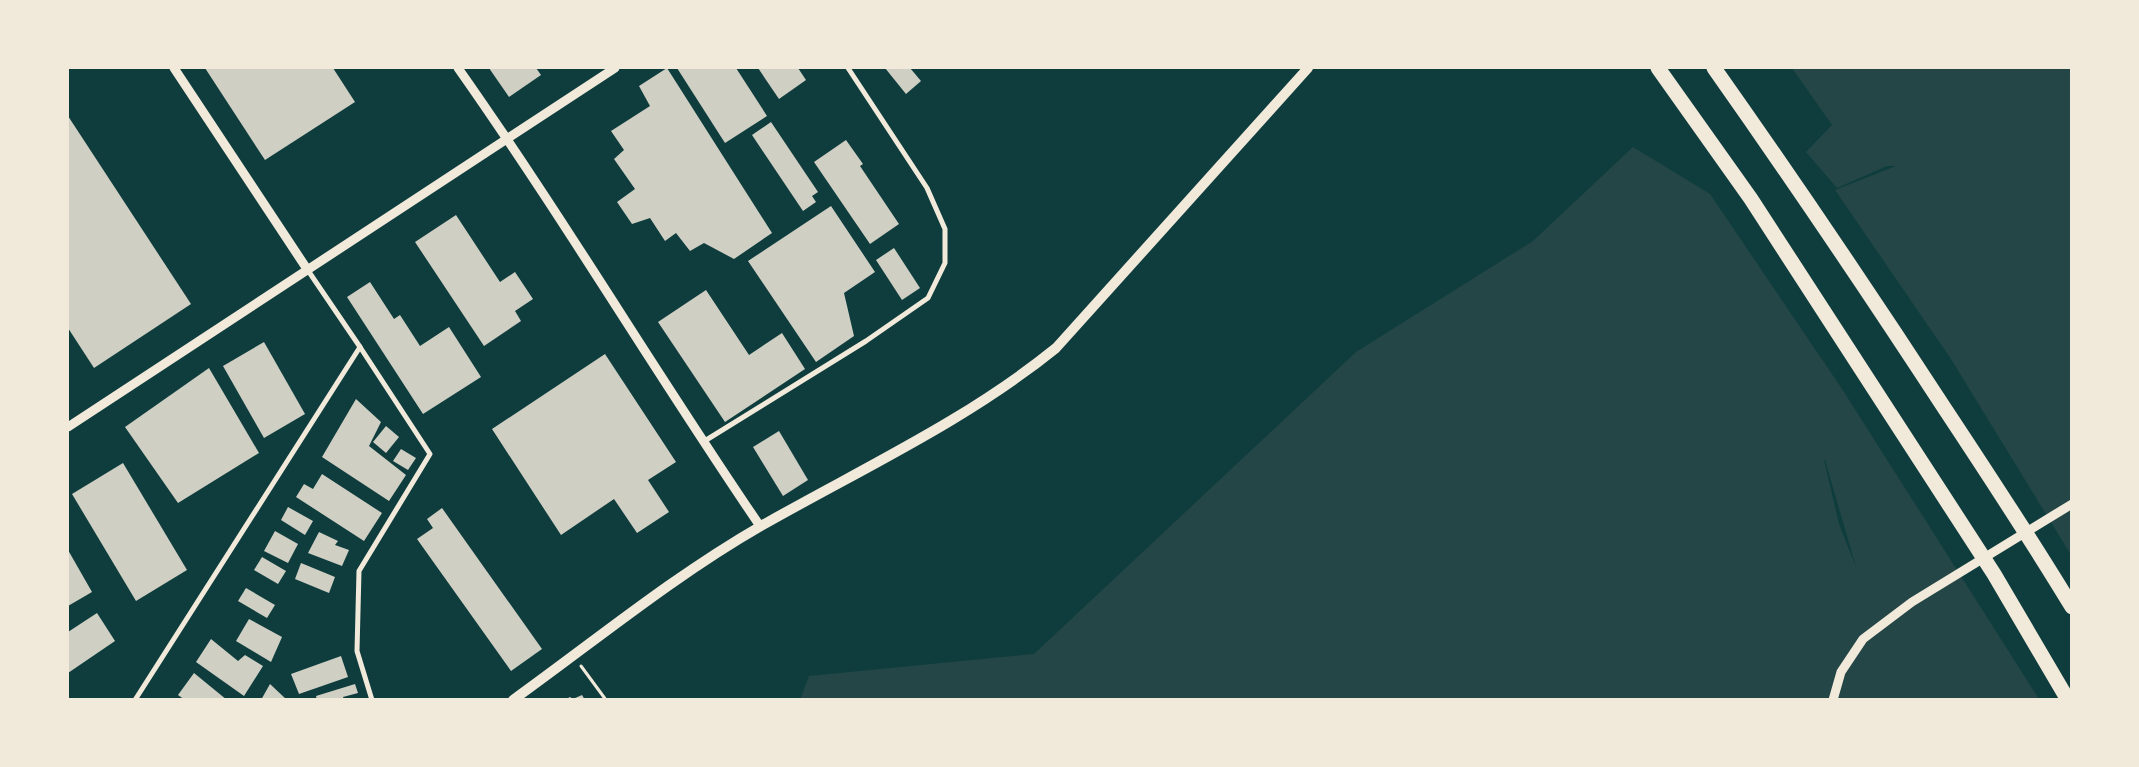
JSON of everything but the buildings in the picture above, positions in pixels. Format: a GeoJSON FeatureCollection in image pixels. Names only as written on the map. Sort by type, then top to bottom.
{"type":"FeatureCollection","features":[{"type":"Feature","properties":{"kind":"highway"},"geometry":{"type":"LineString","coordinates":[[1658,68],[1751,200],[1994,574],[2068,700]]}},
{"type":"Feature","properties":{"kind":"highway"},"geometry":{"type":"LineString","coordinates":[[1714,68],[1787,171],[1914,362],[2072,606]]}},
{"type":"Feature","properties":{"kind":"main road"},"geometry":{"type":"LineString","coordinates":[[513,700],[690,571],[760,526],[969,411],[1028,371],[1056,348],[1308,68]]}},
{"type":"Feature","properties":{"kind":"street"},"geometry":{"type":"LineString","coordinates":[[174,68],[430,454],[359,571],[358,651],[372,700]]}},
{"type":"Feature","properties":{"kind":"street"},"geometry":{"type":"LineString","coordinates":[[458,68],[507,138],[703,442],[760,526]]}},
{"type":"Feature","properties":{"kind":"street"},"geometry":{"type":"LineString","coordinates":[[68,427],[615,68]]}},
{"type":"Feature","properties":{"kind":"street"},"geometry":{"type":"LineString","coordinates":[[703,442],[866,341],[928,298],[945,263],[945,229],[927,188],[848,68]]}},
{"type":"Feature","properties":{"kind":"street"},"geometry":{"type":"LineString","coordinates":[[135,700],[360,347]]}},
{"type":"Feature","properties":{"kind":"street"},"geometry":{"type":"LineString","coordinates":[[1833,700],[1841,672],[1863,639],[1912,602],[2072,504]]}},
{"type":"Feature","properties":{"kind":"path"},"geometry":{"type":"LineString","coordinates":[[574,656],[606,700]]}},
{"type":"Feature","properties":{"kind":"shaded area"},"geometry":{"type":"Polygon","coordinates":[[[1792,68],[2071,68],[2071,555],[1951,359],[1835,190],[1896,166],[1887,166],[1837,188],[1806,152],[1832,125],[1792,68]]]}},
{"type":"Feature","properties":{"kind":"shaded area"},"geometry":{"type":"Polygon","coordinates":[[[1633,147],[1710,194],[1842,389],[2039,699],[800,700],[809,676],[1034,654],[1356,352],[1533,241],[1633,147]],[[1825,460],[1839,524],[1856,567],[1825,460]]]}}]}
